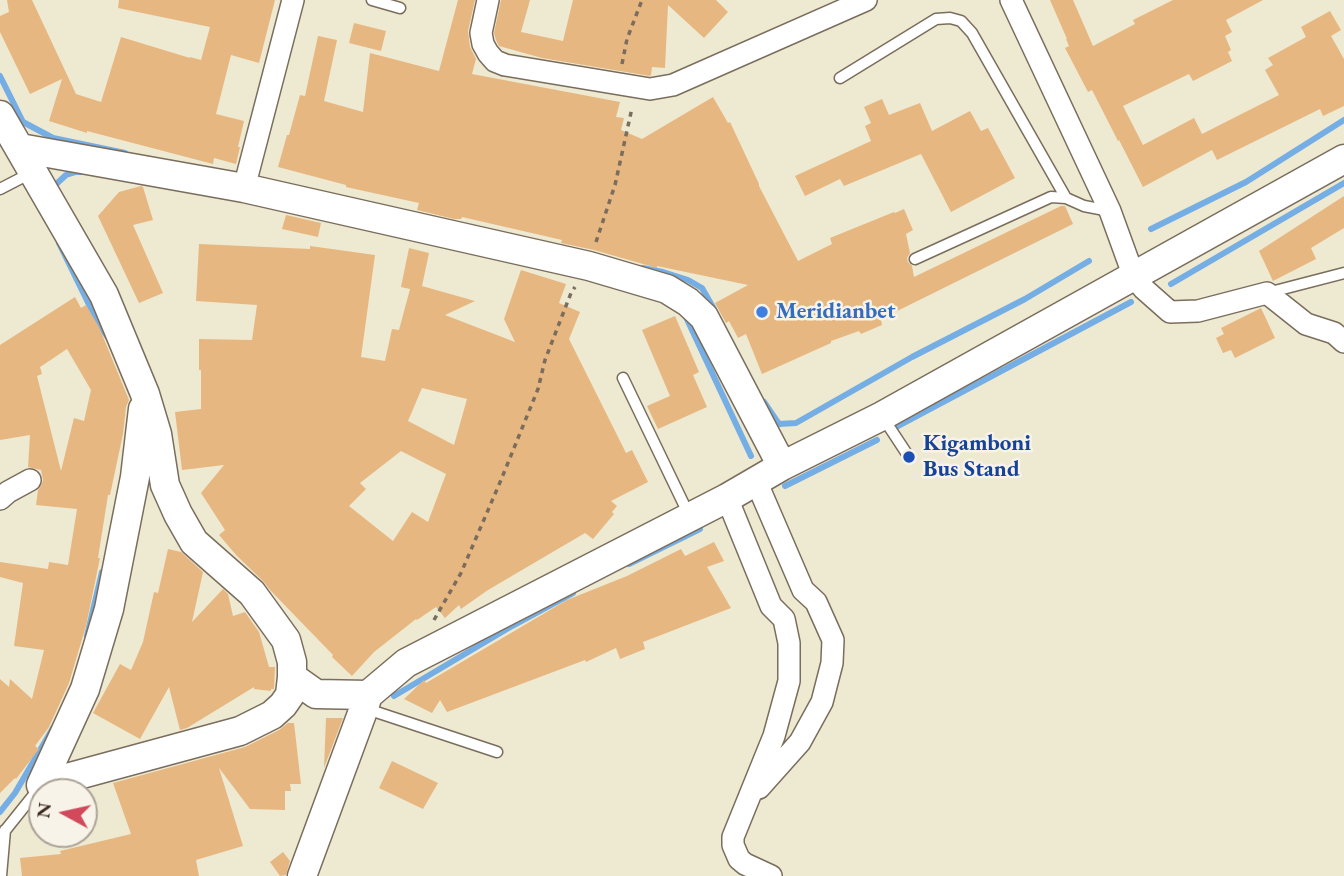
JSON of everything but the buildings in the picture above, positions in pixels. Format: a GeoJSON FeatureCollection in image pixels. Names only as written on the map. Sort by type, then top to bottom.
{"type":"FeatureCollection","features":[{"type":"Feature","properties":{"kind":"main road"},"geometry":{"type":"LineString","coordinates":[[0,115],[104,295],[145,394],[157,434],[166,485],[178,514],[194,542],[252,593],[286,640],[292,662],[290,695],[272,715],[240,731],[67,778]]}},
{"type":"Feature","properties":{"kind":"main road"},"geometry":{"type":"LineString","coordinates":[[20,148],[244,188],[589,266],[667,289],[688,302],[704,317],[782,467]]}},
{"type":"Feature","properties":{"kind":"main road"},"geometry":{"type":"LineString","coordinates":[[302,876],[366,701],[406,663],[882,416],[1344,159]]}},
{"type":"Feature","properties":{"kind":"main road"},"geometry":{"type":"LineString","coordinates":[[44,778],[85,689],[109,609],[135,477],[145,394]]}},
{"type":"Feature","properties":{"kind":"main road"},"geometry":{"type":"LineString","coordinates":[[292,677],[316,694],[366,701]]}},
{"type":"Feature","properties":{"kind":"street"},"geometry":{"type":"LineString","coordinates":[[244,188],[293,0]]}},
{"type":"Feature","properties":{"kind":"street"},"geometry":{"type":"LineString","coordinates":[[488,0],[481,33],[483,44],[495,61],[505,65],[650,89],[673,85],[866,0]]}},
{"type":"Feature","properties":{"kind":"street"},"geometry":{"type":"LineString","coordinates":[[1011,0],[1110,211],[1134,277],[1144,289],[1170,312],[1198,311],[1267,293],[1306,324],[1334,333],[1344,342]]}},
{"type":"Feature","properties":{"kind":"street"},"geometry":{"type":"LineString","coordinates":[[0,499],[30,480]]}},
{"type":"Feature","properties":{"kind":"street"},"geometry":{"type":"LineString","coordinates":[[747,802],[800,742],[822,702],[832,663],[833,640],[816,602],[803,590],[756,481]]}},
{"type":"Feature","properties":{"kind":"street"},"geometry":{"type":"LineString","coordinates":[[727,498],[771,606],[784,619],[789,643],[789,681],[774,736],[733,837],[733,845],[739,859],[771,876]]}},
{"type":"Feature","properties":{"kind":"lane"},"geometry":{"type":"LineString","coordinates":[[372,0],[400,8]]}},
{"type":"Feature","properties":{"kind":"lane"},"geometry":{"type":"LineString","coordinates":[[840,78],[936,19],[950,18],[961,21],[972,33],[1066,198]]}},
{"type":"Feature","properties":{"kind":"lane"},"geometry":{"type":"LineString","coordinates":[[0,189],[29,174]]}},
{"type":"Feature","properties":{"kind":"lane"},"geometry":{"type":"LineString","coordinates":[[915,259],[1051,197],[1066,198],[1084,206],[1110,211]]}},
{"type":"Feature","properties":{"kind":"lane"},"geometry":{"type":"LineString","coordinates":[[1267,293],[1344,274]]}},
{"type":"Feature","properties":{"kind":"lane"},"geometry":{"type":"LineString","coordinates":[[623,378],[690,517]]}},
{"type":"Feature","properties":{"kind":"lane"},"geometry":{"type":"LineString","coordinates":[[882,416],[909,457]]}},
{"type":"Feature","properties":{"kind":"lane"},"geometry":{"type":"LineString","coordinates":[[366,701],[498,752]]}},
{"type":"Feature","properties":{"kind":"lane"},"geometry":{"type":"LineString","coordinates":[[1,876],[3,833],[28,801]]}},
{"type":"Feature","properties":{"kind":"path"},"geometry":{"type":"LineString","coordinates":[[434,620],[461,573],[538,389],[545,360],[571,293],[589,266],[615,185],[627,86],[627,39],[642,0]]}},
{"type":"Feature","properties":{"kind":"waterway"},"geometry":{"type":"LineString","coordinates":[[0,76],[23,122],[53,138],[125,153]]}},
{"type":"Feature","properties":{"kind":"waterway"},"geometry":{"type":"LineString","coordinates":[[1151,229],[1246,182],[1344,120]]}},
{"type":"Feature","properties":{"kind":"waterway"},"geometry":{"type":"LineString","coordinates":[[53,187],[66,175],[82,172]]}},
{"type":"Feature","properties":{"kind":"waterway"},"geometry":{"type":"LineString","coordinates":[[1171,284],[1344,183]]}},
{"type":"Feature","properties":{"kind":"waterway"},"geometry":{"type":"LineString","coordinates":[[59,243],[98,323],[109,339]]}},
{"type":"Feature","properties":{"kind":"waterway"},"geometry":{"type":"LineString","coordinates":[[764,402],[779,424],[796,423],[912,357],[1025,299],[1089,261]]}},
{"type":"Feature","properties":{"kind":"waterway"},"geometry":{"type":"LineString","coordinates":[[643,268],[688,280],[702,288],[714,309]]}},
{"type":"Feature","properties":{"kind":"waterway"},"geometry":{"type":"LineString","coordinates":[[896,427],[1131,302]]}},
{"type":"Feature","properties":{"kind":"waterway"},"geometry":{"type":"LineString","coordinates":[[685,315],[751,456]]}},
{"type":"Feature","properties":{"kind":"waterway"},"geometry":{"type":"LineString","coordinates":[[785,486],[877,440]]}},
{"type":"Feature","properties":{"kind":"waterway"},"geometry":{"type":"LineString","coordinates":[[629,564],[700,529]]}},
{"type":"Feature","properties":{"kind":"waterway"},"geometry":{"type":"LineString","coordinates":[[87,636],[102,572]]}},
{"type":"Feature","properties":{"kind":"waterway"},"geometry":{"type":"LineString","coordinates":[[394,696],[573,593]]}},
{"type":"Feature","properties":{"kind":"waterway"},"geometry":{"type":"LineString","coordinates":[[0,812],[15,793],[53,728]]}},
{"type":"Feature","properties":{"kind":"place","name":"Meridianbet"},"geometry":{"type":"Point","coordinates":[762,312]}},
{"type":"Feature","properties":{"kind":"place","name":"Kigamboni Bus Stand"},"geometry":{"type":"Point","coordinates":[909,457]}}]}
